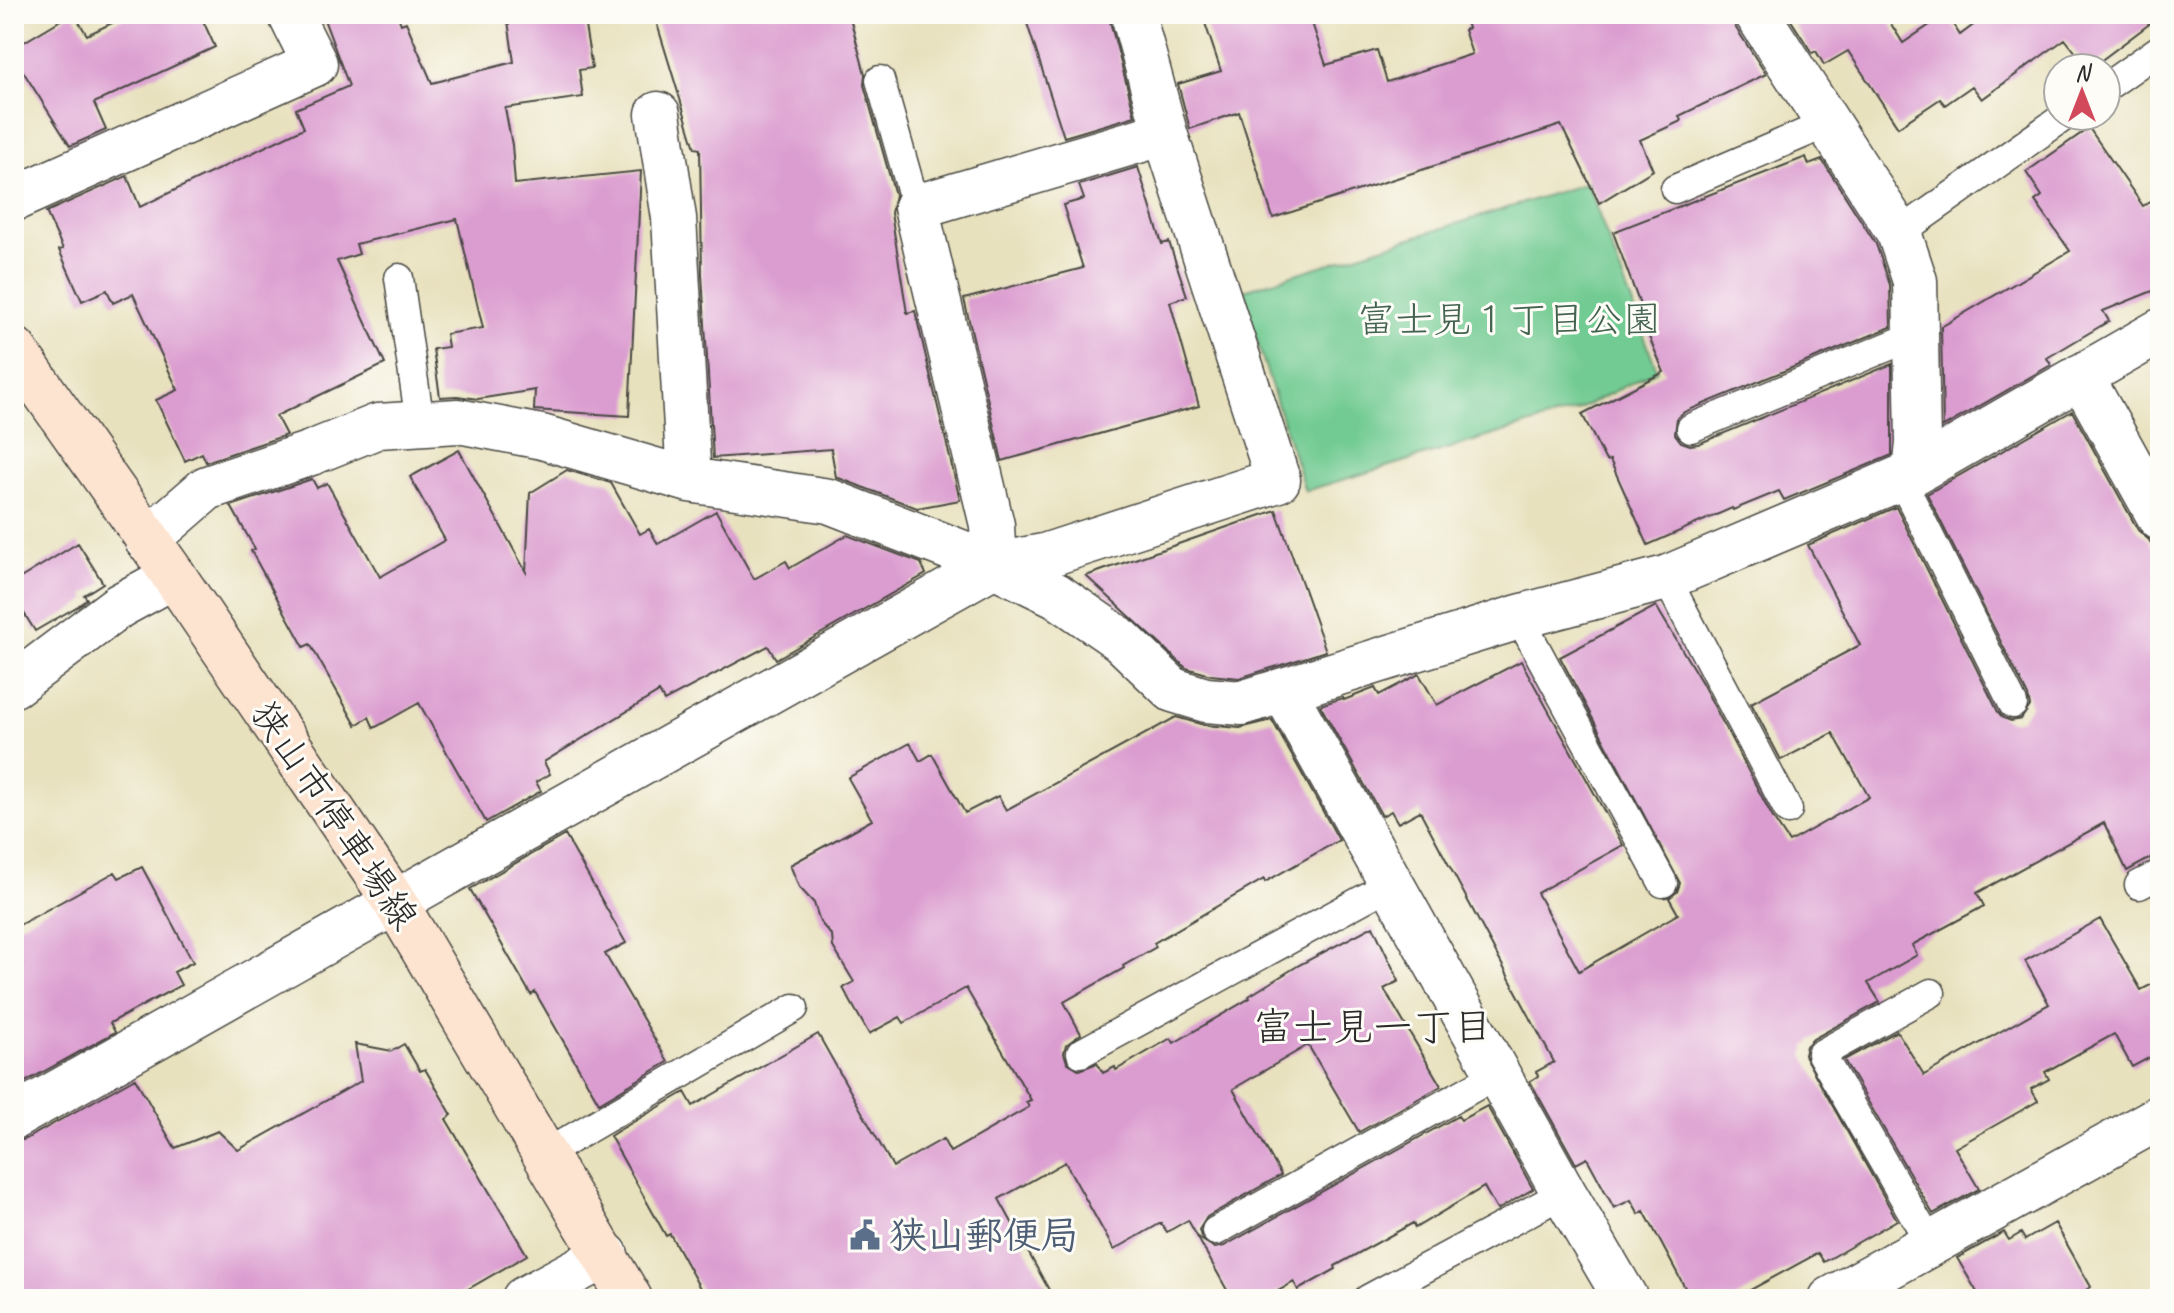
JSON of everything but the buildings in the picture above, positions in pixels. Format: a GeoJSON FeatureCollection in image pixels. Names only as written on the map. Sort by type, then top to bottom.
{"type":"FeatureCollection","features":[{"type":"Feature","properties":{"kind":"main road","name":"狭山市停車場線"},"geometry":{"type":"LineString","coordinates":[[14,349],[174,576],[395,902],[630,1299]]}},
{"type":"Feature","properties":{"kind":"street"},"geometry":{"type":"LineString","coordinates":[[14,199],[315,64],[290,14]]}},
{"type":"Feature","properties":{"kind":"street"},"geometry":{"type":"LineString","coordinates":[[14,1117],[994,565],[1044,556],[1278,480],[1165,133],[1133,14]]}},
{"type":"Feature","properties":{"kind":"street"},"geometry":{"type":"LineString","coordinates":[[1757,14],[1899,233],[1915,281],[1918,443],[1908,475]]}},
{"type":"Feature","properties":{"kind":"street"},"geometry":{"type":"LineString","coordinates":[[658,114],[674,218],[689,480]]}},
{"type":"Feature","properties":{"kind":"street"},"geometry":{"type":"LineString","coordinates":[[994,565],[992,525],[916,207],[1165,133]]}},
{"type":"Feature","properties":{"kind":"street"},"geometry":{"type":"LineString","coordinates":[[147,540],[207,488],[311,453],[378,426],[458,421],[542,437],[689,480],[829,501],[994,565],[1056,595],[1121,640],[1173,690],[1206,700],[1242,703],[1519,617],[1666,578],[1908,475],[2160,331]]}},
{"type":"Feature","properties":{"kind":"street"},"geometry":{"type":"LineString","coordinates":[[2081,376],[2160,518]]}},
{"type":"Feature","properties":{"kind":"street"},"geometry":{"type":"LineString","coordinates":[[14,685],[119,606],[174,576]]}},
{"type":"Feature","properties":{"kind":"street"},"geometry":{"type":"LineString","coordinates":[[1284,691],[1626,1299]]}},
{"type":"Feature","properties":{"kind":"street"},"geometry":{"type":"LineString","coordinates":[[1831,1299],[2160,1117]]}},
{"type":"Feature","properties":{"kind":"street"},"geometry":{"type":"LineString","coordinates":[[524,1299],[606,1255]]}},
{"type":"Feature","properties":{"kind":"lane"},"geometry":{"type":"LineString","coordinates":[[2122,76],[2160,49]]}},
{"type":"Feature","properties":{"kind":"lane"},"geometry":{"type":"LineString","coordinates":[[880,80],[916,207]]}},
{"type":"Feature","properties":{"kind":"lane"},"geometry":{"type":"LineString","coordinates":[[1675,189],[1826,124]]}},
{"type":"Feature","properties":{"kind":"lane"},"geometry":{"type":"LineString","coordinates":[[1899,233],[2042,132]]}},
{"type":"Feature","properties":{"kind":"lane"},"geometry":{"type":"LineString","coordinates":[[399,278],[420,423]]}},
{"type":"Feature","properties":{"kind":"lane"},"geometry":{"type":"LineString","coordinates":[[1691,428],[1916,335]]}},
{"type":"Feature","properties":{"kind":"lane"},"geometry":{"type":"LineString","coordinates":[[1908,475],[2013,704]]}},
{"type":"Feature","properties":{"kind":"lane"},"geometry":{"type":"LineString","coordinates":[[1666,578],[1788,810]]}},
{"type":"Feature","properties":{"kind":"lane"},"geometry":{"type":"LineString","coordinates":[[1519,617],[1663,883]]}},
{"type":"Feature","properties":{"kind":"lane"},"geometry":{"type":"LineString","coordinates":[[1081,1053],[1391,884]]}},
{"type":"Feature","properties":{"kind":"lane"},"geometry":{"type":"LineString","coordinates":[[1930,1243],[1821,1054],[1931,993]]}},
{"type":"Feature","properties":{"kind":"lane"},"geometry":{"type":"LineString","coordinates":[[545,1154],[794,1008]]}},
{"type":"Feature","properties":{"kind":"lane"},"geometry":{"type":"LineString","coordinates":[[1216,1231],[1498,1074]]}},
{"type":"Feature","properties":{"kind":"lane"},"geometry":{"type":"LineString","coordinates":[[1368,1299],[1564,1193]]}},
{"type":"Feature","properties":{"kind":"green space","name":"富士見１丁目公園"},"geometry":{"type":"Polygon","coordinates":[[[1587,183],[1657,370],[1578,410],[1305,491],[1241,291],[1587,183]]]}},
{"type":"Feature","properties":{"kind":"place","name":"狭山郵便局"},"geometry":{"type":"Point","coordinates":[865,1235]}},
{"type":"Feature","properties":{"kind":"district","name":"富士見一丁目"},"geometry":{"type":"Point","coordinates":[1373,1026]}}]}
